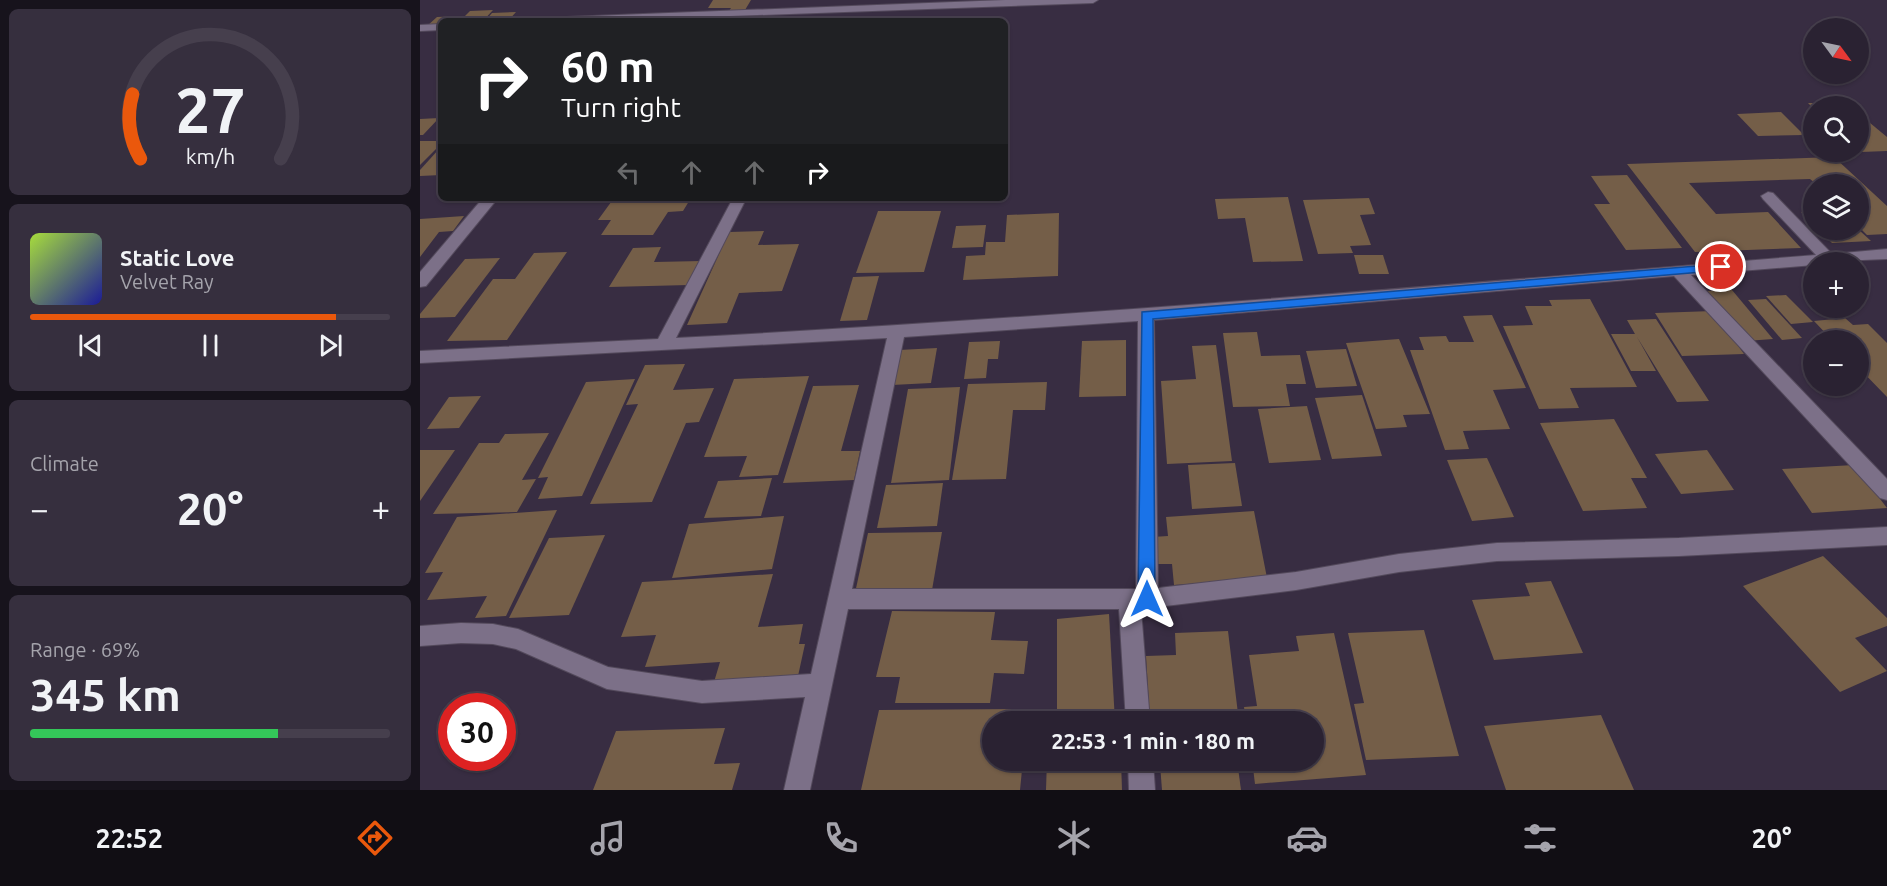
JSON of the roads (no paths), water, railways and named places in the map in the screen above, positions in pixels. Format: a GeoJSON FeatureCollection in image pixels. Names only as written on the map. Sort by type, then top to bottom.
{"type":"FeatureCollection","features":[{"type":"Feature","properties":{"kind":"street"},"geometry":{"type":"LineString","coordinates":[[643,18],[1093,0]]}},
{"type":"Feature","properties":{"kind":"street"},"geometry":{"type":"LineString","coordinates":[[420,28],[438,27]]}},
{"type":"Feature","properties":{"kind":"street"},"geometry":{"type":"LineString","coordinates":[[1768,196],[1821,252]]}},
{"type":"Feature","properties":{"kind":"street"},"geometry":{"type":"LineString","coordinates":[[420,282],[488,201]]}},
{"type":"Feature","properties":{"kind":"street"},"geometry":{"type":"LineString","coordinates":[[664,344],[736,203]]}},
{"type":"Feature","properties":{"kind":"street"},"geometry":{"type":"LineString","coordinates":[[1869,255],[1887,254]]}},
{"type":"Feature","properties":{"kind":"street"},"geometry":{"type":"LineString","coordinates":[[420,357],[897,332],[1146,315],[1803,260]]}},
{"type":"Feature","properties":{"kind":"street"},"geometry":{"type":"LineString","coordinates":[[1678,271],[1887,492]]}},
{"type":"Feature","properties":{"kind":"street"},"geometry":{"type":"LineString","coordinates":[[1138,711],[1138,598],[1146,315]]}},
{"type":"Feature","properties":{"kind":"street"},"geometry":{"type":"LineString","coordinates":[[797,790],[897,332]]}},
{"type":"Feature","properties":{"kind":"street"},"geometry":{"type":"LineString","coordinates":[[839,599],[1138,598],[1296,581],[1399,563],[1497,552],[1679,547],[1887,537]]}},
{"type":"Feature","properties":{"kind":"street"},"geometry":{"type":"LineString","coordinates":[[420,636],[461,633],[518,639],[607,678],[702,692],[819,685]]}},
{"type":"Feature","properties":{"kind":"street"},"geometry":{"type":"LineString","coordinates":[[1141,771],[1142,790]]}}]}
